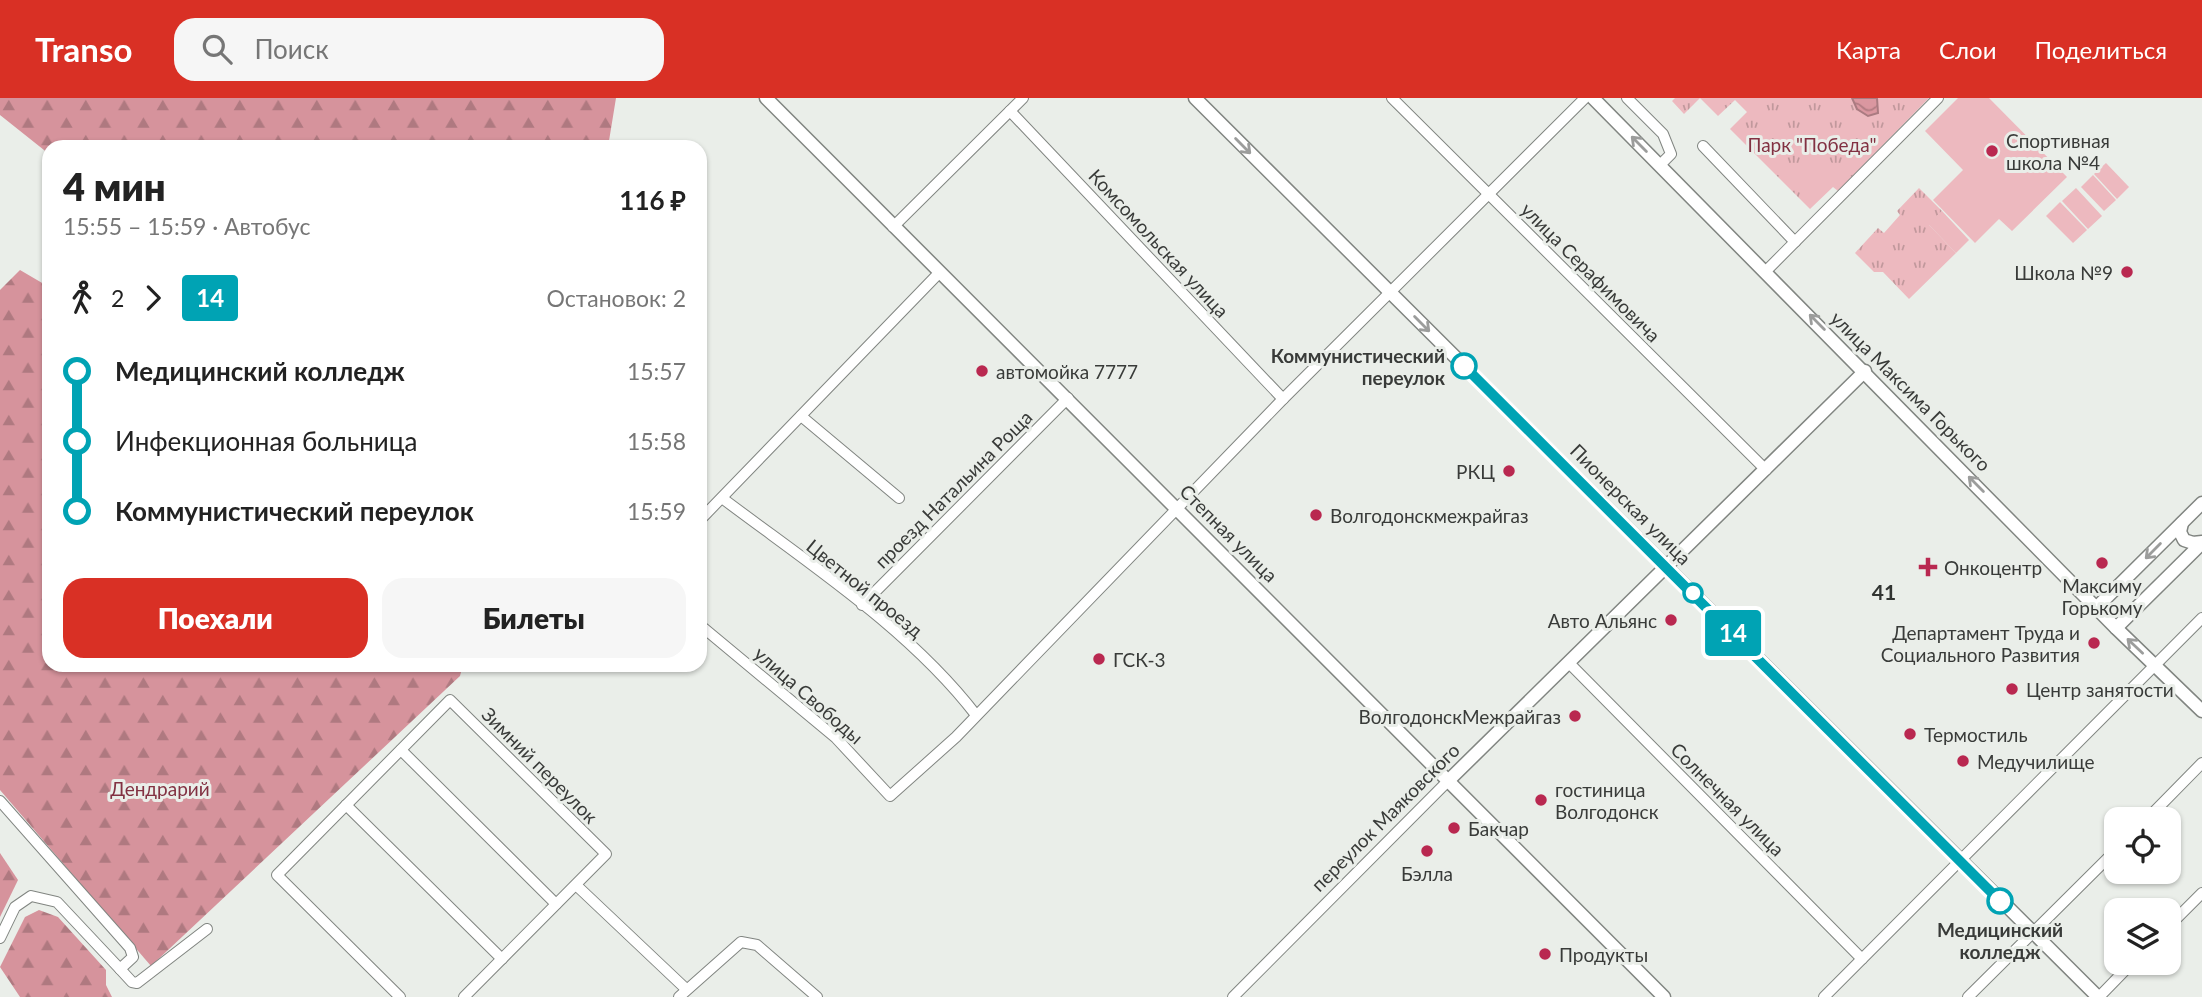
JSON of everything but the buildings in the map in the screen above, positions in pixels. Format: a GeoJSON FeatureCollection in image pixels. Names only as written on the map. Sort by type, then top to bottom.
{"type":"FeatureCollection","features":[{"type":"Feature","properties":{"kind":"street","name":"Степная улица"},"geometry":{"type":"LineString","coordinates":[[766,98],[1664,997]]}},
{"type":"Feature","properties":{"kind":"street"},"geometry":{"type":"LineString","coordinates":[[893,228],[1023,98]]}},
{"type":"Feature","properties":{"kind":"street","name":"Пионерская улица"},"geometry":{"type":"LineString","coordinates":[[1195,98],[2098,997]]}},
{"type":"Feature","properties":{"kind":"street","name":"улица Серафимовича"},"geometry":{"type":"LineString","coordinates":[[1392,98],[1766,470]]}},
{"type":"Feature","properties":{"kind":"street"},"geometry":{"type":"LineString","coordinates":[[976,715],[1283,399],[1585,98]]}},
{"type":"Feature","properties":{"kind":"street","name":"улица Максима Горького"},"geometry":{"type":"LineString","coordinates":[[1593,98],[2096,608],[2202,711]]}},
{"type":"Feature","properties":{"kind":"street"},"geometry":{"type":"LineString","coordinates":[[1627,98],[1663,134],[1671,154],[1660,165]]}},
{"type":"Feature","properties":{"kind":"street"},"geometry":{"type":"LineString","coordinates":[[1766,271],[1938,98]]}},
{"type":"Feature","properties":{"kind":"street","name":"Комсомольская улица"},"geometry":{"type":"LineString","coordinates":[[1010,111],[1283,399]]}},
{"type":"Feature","properties":{"kind":"street"},"geometry":{"type":"LineString","coordinates":[[1703,146],[1795,242]]}},
{"type":"Feature","properties":{"kind":"street"},"geometry":{"type":"LineString","coordinates":[[707,513],[939,273]]}},
{"type":"Feature","properties":{"kind":"street","name":"переулок Маяковского"},"geometry":{"type":"LineString","coordinates":[[1233,997],[1448,781],[1865,371]]}},
{"type":"Feature","properties":{"kind":"street","name":"проезд Натальина Роща"},"geometry":{"type":"LineString","coordinates":[[862,605],[1068,398]]}},
{"type":"Feature","properties":{"kind":"street","name":"проезд Натальина Роща"},"geometry":{"type":"LineString","coordinates":[[801,416],[899,498]]}},
{"type":"Feature","properties":{"kind":"street","name":"Цветной проезд"},"geometry":{"type":"LineString","coordinates":[[722,498],[862,605],[954,687],[976,715]]}},
{"type":"Feature","properties":{"kind":"street"},"geometry":{"type":"LineString","coordinates":[[2096,608],[2202,503]]}},
{"type":"Feature","properties":{"kind":"street"},"geometry":{"type":"LineString","coordinates":[[2182,523],[2180,532],[2184,540],[2193,544],[2202,542]]}},
{"type":"Feature","properties":{"kind":"street"},"geometry":{"type":"LineString","coordinates":[[2116,628],[2202,542]]}},
{"type":"Feature","properties":{"kind":"street"},"geometry":{"type":"LineString","coordinates":[[1824,997],[2202,618]]}},
{"type":"Feature","properties":{"kind":"street","name":"улица Свободы"},"geometry":{"type":"LineString","coordinates":[[707,631],[836,738],[890,796],[976,715]]}},
{"type":"Feature","properties":{"kind":"street","name":"Солнечная улица"},"geometry":{"type":"LineString","coordinates":[[1569,663],[1862,959]]}},
{"type":"Feature","properties":{"kind":"street","name":"Зимний переулок"},"geometry":{"type":"LineString","coordinates":[[401,750],[450,700],[606,854],[576,884]]}},
{"type":"Feature","properties":{"kind":"street"},"geometry":{"type":"LineString","coordinates":[[400,997],[277,875],[401,750],[556,904]]}},
{"type":"Feature","properties":{"kind":"street"},"geometry":{"type":"LineString","coordinates":[[2159,807],[2202,763]]}},
{"type":"Feature","properties":{"kind":"street"},"geometry":{"type":"LineString","coordinates":[[0,801],[130,948],[133,957],[120,969]]}},
{"type":"Feature","properties":{"kind":"street"},"geometry":{"type":"LineString","coordinates":[[346,804],[502,959]]}},
{"type":"Feature","properties":{"kind":"street"},"geometry":{"type":"LineString","coordinates":[[1968,997],[2104,862]]}},
{"type":"Feature","properties":{"kind":"street"},"geometry":{"type":"LineString","coordinates":[[464,997],[576,884],[682,993],[741,942],[757,945],[817,997]]}},
{"type":"Feature","properties":{"kind":"street"},"geometry":{"type":"LineString","coordinates":[[2181,914],[2202,894]]}},
{"type":"Feature","properties":{"kind":"street"},"geometry":{"type":"LineString","coordinates":[[0,938],[15,908],[30,896],[47,898],[57,902],[132,982],[137,983],[207,929]]}},
{"type":"Feature","properties":{"kind":"street"},"geometry":{"type":"LineString","coordinates":[[2098,997],[2120,975]]}},
{"type":"Feature","properties":{"kind":"green space"},"geometry":{"type":"Polygon","coordinates":[[[0,98],[616,98],[609,140],[42,140],[42,148],[0,115],[0,98]]]}},
{"type":"Feature","properties":{"kind":"green space"},"geometry":{"type":"Polygon","coordinates":[[[1675,98],[1700,98],[1684,114],[1672,101],[1675,98]]]}},
{"type":"Feature","properties":{"kind":"green space","name":"Парк \"Победа\""},"geometry":{"type":"Polygon","coordinates":[[[1700,98],[1929,98],[1838,191],[1833,187],[1810,209],[1730,129],[1747,112],[1735,100],[1718,116],[1700,98]]]}},
{"type":"Feature","properties":{"kind":"green space","name":"Спортивная школа №4"},"geometry":{"type":"Polygon","coordinates":[[[1958,98],[1989,98],[2067,177],[2012,231],[1999,219],[1975,243],[1933,200],[1963,170],[1925,131],[1958,98]]]}},
{"type":"Feature","properties":{"kind":"green space"},"geometry":{"type":"Polygon","coordinates":[[[1826,157],[1840,171],[1811,200],[1797,186],[1826,157]]]}},
{"type":"Feature","properties":{"kind":"green space"},"geometry":{"type":"Polygon","coordinates":[[[2106,163],[2129,187],[2117,199],[2094,174],[2106,163]]]}},
{"type":"Feature","properties":{"kind":"green space"},"geometry":{"type":"Polygon","coordinates":[[[2093,175],[2116,200],[2104,211],[2081,187],[2093,175]]]}},
{"type":"Feature","properties":{"kind":"green space"},"geometry":{"type":"Polygon","coordinates":[[[1919,188],[1942,211],[1929,225],[1956,253],[1909,299],[1883,272],[1874,272],[1855,253],[1878,228],[1884,233],[1900,215],[1897,211],[1919,188]]]}},
{"type":"Feature","properties":{"kind":"green space"},"geometry":{"type":"Polygon","coordinates":[[[2076,188],[2102,216],[2088,229],[2062,201],[2076,188]]]}},
{"type":"Feature","properties":{"kind":"green space"},"geometry":{"type":"Polygon","coordinates":[[[2060,202],[2087,230],[2073,243],[2046,216],[2060,202]]]}},
{"type":"Feature","properties":{"kind":"green space"},"geometry":{"type":"Polygon","coordinates":[[[1942,211],[1969,240],[1956,253],[1928,224],[1942,211]]]}},
{"type":"Feature","properties":{"kind":"green space","name":"Дендрарий"},"geometry":{"type":"Polygon","coordinates":[[[20,270],[42,283],[42,672],[461,672],[460,676],[151,966],[0,790],[0,290],[20,270]]]}},
{"type":"Feature","properties":{"kind":"green space"},"geometry":{"type":"Polygon","coordinates":[[[0,853],[18,880],[0,917],[0,853]]]}},
{"type":"Feature","properties":{"kind":"green space"},"geometry":{"type":"Polygon","coordinates":[[[39,910],[58,917],[106,970],[106,985],[112,997],[20,997],[0,967],[25,917],[39,910]]]}},
{"type":"Feature","properties":{"kind":"water"},"geometry":{"type":"Polygon","coordinates":[[[1852,98],[1877,98],[1878,113],[1868,116],[1857,109],[1852,98]]]}},
{"type":"Feature","properties":{"kind":"bus line","name":"14"},"geometry":{"type":"LineString","coordinates":[[1464,366],[2000,901]]}},
{"type":"Feature","properties":{"kind":"place","name":"Спортивная школа №4"},"geometry":{"type":"Point","coordinates":[1992,151]}},
{"type":"Feature","properties":{"kind":"place","name":"Школа №9"},"geometry":{"type":"Point","coordinates":[2127,272]}},
{"type":"Feature","properties":{"kind":"place","name":"Коммунистический переулок"},"geometry":{"type":"Point","coordinates":[1464,366]}},
{"type":"Feature","properties":{"kind":"place","name":"автомойка 7777"},"geometry":{"type":"Point","coordinates":[982,371]}},
{"type":"Feature","properties":{"kind":"place","name":"РКЦ"},"geometry":{"type":"Point","coordinates":[1509,471]}},
{"type":"Feature","properties":{"kind":"place","name":"Волгодонскмежрайгаз"},"geometry":{"type":"Point","coordinates":[1316,515]}},
{"type":"Feature","properties":{"kind":"place","name":"Максиму Горькому"},"geometry":{"type":"Point","coordinates":[2102,563]}},
{"type":"Feature","properties":{"kind":"place","name":"Онкоцентр"},"geometry":{"type":"Point","coordinates":[1928,567]}},
{"type":"Feature","properties":{"kind":"place","name":"Авто Альянс"},"geometry":{"type":"Point","coordinates":[1671,620]}},
{"type":"Feature","properties":{"kind":"place","name":"Департамент Труда и Социального Развития"},"geometry":{"type":"Point","coordinates":[2094,643]}},
{"type":"Feature","properties":{"kind":"place","name":"ГСК-3"},"geometry":{"type":"Point","coordinates":[1099,659]}},
{"type":"Feature","properties":{"kind":"place","name":"Центр занятости"},"geometry":{"type":"Point","coordinates":[2012,689]}},
{"type":"Feature","properties":{"kind":"place","name":"ВолгодонскМежрайгаз"},"geometry":{"type":"Point","coordinates":[1575,716]}},
{"type":"Feature","properties":{"kind":"place","name":"Термостиль"},"geometry":{"type":"Point","coordinates":[1910,734]}},
{"type":"Feature","properties":{"kind":"place","name":"Медучилище"},"geometry":{"type":"Point","coordinates":[1963,761]}},
{"type":"Feature","properties":{"kind":"place","name":"гостиница Волгодонск"},"geometry":{"type":"Point","coordinates":[1541,800]}},
{"type":"Feature","properties":{"kind":"place","name":"Бакчар"},"geometry":{"type":"Point","coordinates":[1454,828]}},
{"type":"Feature","properties":{"kind":"place","name":"Бэлла"},"geometry":{"type":"Point","coordinates":[1427,851]}},
{"type":"Feature","properties":{"kind":"place","name":"Медицинский колледж"},"geometry":{"type":"Point","coordinates":[2000,901]}},
{"type":"Feature","properties":{"kind":"place","name":"Продукты"},"geometry":{"type":"Point","coordinates":[1545,954]}},
{"type":"Feature","properties":{"kind":"district","name":"41"},"geometry":{"type":"Point","coordinates":[1884,591]}}]}
